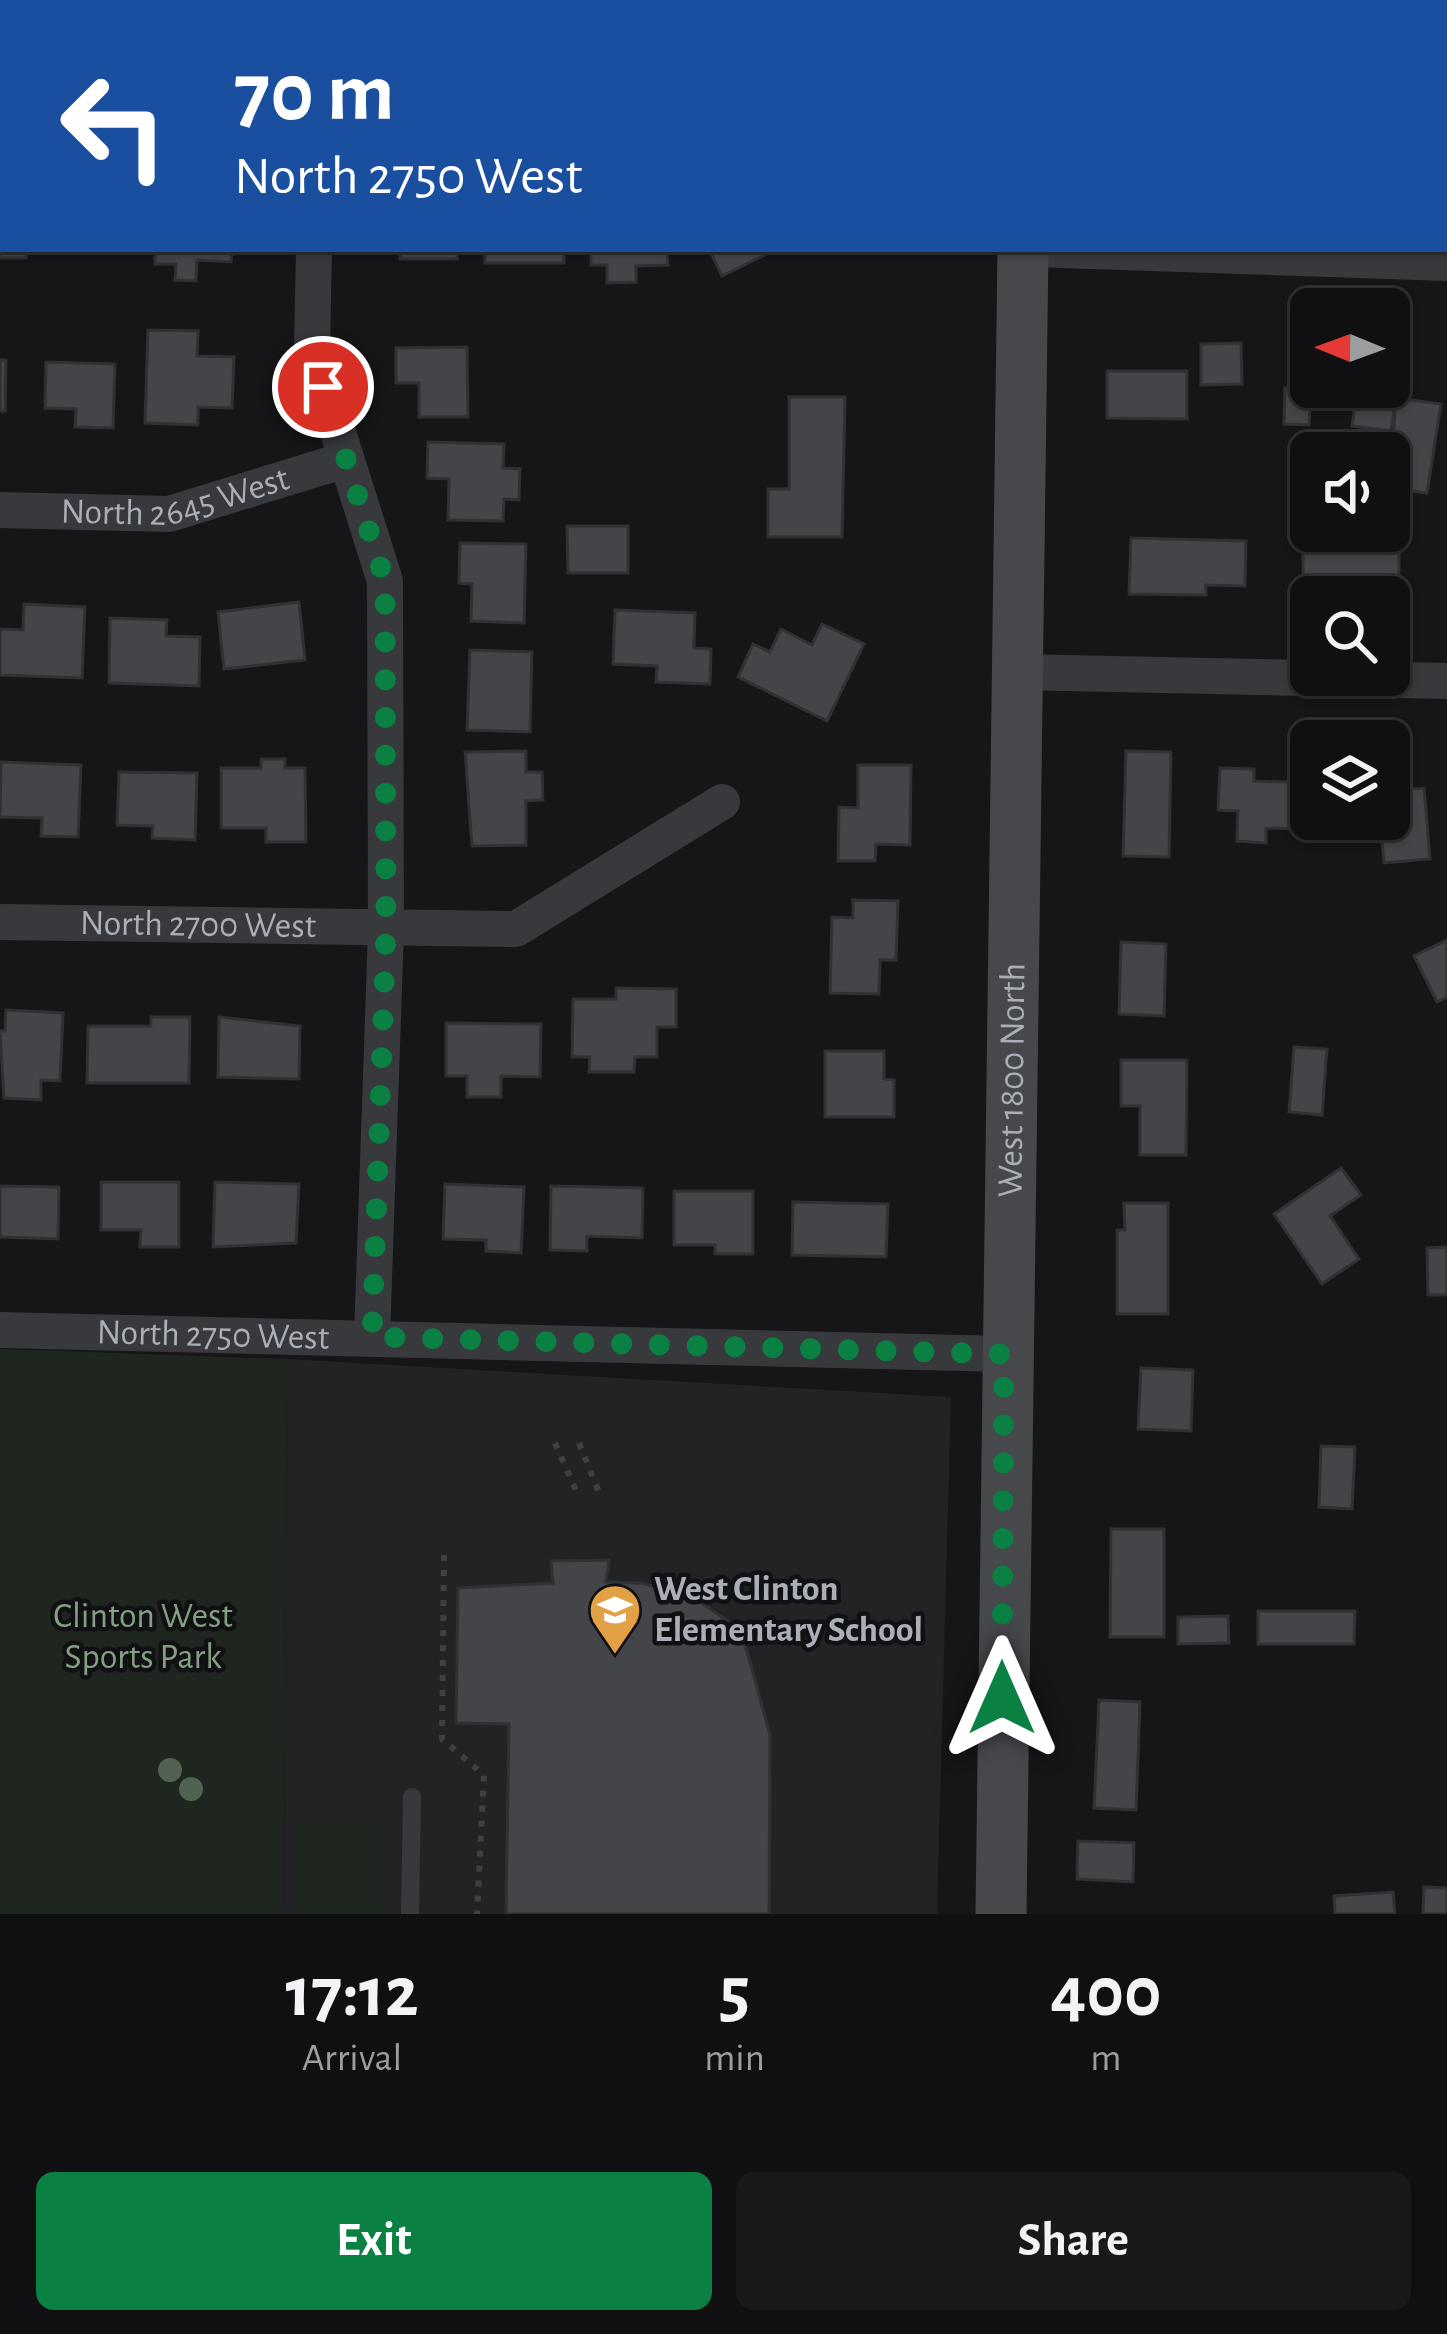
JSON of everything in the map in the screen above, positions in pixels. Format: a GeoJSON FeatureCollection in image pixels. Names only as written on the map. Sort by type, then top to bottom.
{"type":"FeatureCollection","features":[{"type":"Feature","properties":{"kind":"main road","name":"West 1800 North"},"geometry":{"type":"LineString","coordinates":[[1001,1914],[1004,1354],[1027,252]]}},
{"type":"Feature","properties":{"kind":"street"},"geometry":{"type":"LineString","coordinates":[[314,252],[312,350],[385,581],[386,931],[372,1337]]}},
{"type":"Feature","properties":{"kind":"street"},"geometry":{"type":"LineString","coordinates":[[1124,252],[1447,262]]}},
{"type":"Feature","properties":{"kind":"street","name":"North 2645 West"},"geometry":{"type":"LineString","coordinates":[[0,510],[169,514],[346,460]]}},
{"type":"Feature","properties":{"kind":"street"},"geometry":{"type":"LineString","coordinates":[[1016,672],[1447,681]]}},
{"type":"Feature","properties":{"kind":"street","name":"North 2700 West"},"geometry":{"type":"LineString","coordinates":[[0,922],[386,931],[516,929],[722,802]]}},
{"type":"Feature","properties":{"kind":"street","name":"North 2750 West"},"geometry":{"type":"LineString","coordinates":[[0,1330],[1004,1354]]}},
{"type":"Feature","properties":{"kind":"lane"},"geometry":{"type":"LineString","coordinates":[[410,1914],[412,1797]]}},
{"type":"Feature","properties":{"kind":"path"},"geometry":{"type":"LineString","coordinates":[[555,1443],[578,1495]]}},
{"type":"Feature","properties":{"kind":"path"},"geometry":{"type":"LineString","coordinates":[[579,1443],[600,1496]]}},
{"type":"Feature","properties":{"kind":"path"},"geometry":{"type":"LineString","coordinates":[[444,1555],[442,1739],[484,1775],[477,1914]]}},
{"type":"Feature","properties":{"kind":"shaded area","name":"West Clinton Elementary School"},"geometry":{"type":"Polygon","coordinates":[[[287,1359],[951,1397],[937,1914],[284,1914],[287,1359]]]}},
{"type":"Feature","properties":{"kind":"green space","name":"Clinton West Sports Park"},"geometry":{"type":"Polygon","coordinates":[[[0,1349],[287,1359],[284,1914],[0,1914],[0,1349]]]}},
{"type":"Feature","properties":{"kind":"green space"},"geometry":{"type":"Polygon","coordinates":[[[298,1822],[382,1824],[382,1914],[298,1914],[298,1822]]]}},
{"type":"Feature","properties":{"kind":"building"},"geometry":{"type":"Polygon","coordinates":[[[0,252],[26,252],[26,258],[0,258],[0,252]]]}},
{"type":"Feature","properties":{"kind":"building"},"geometry":{"type":"Polygon","coordinates":[[[155,252],[232,252],[231,262],[197,260],[196,281],[175,280],[176,264],[155,264],[155,252]]]}},
{"type":"Feature","properties":{"kind":"building"},"geometry":{"type":"Polygon","coordinates":[[[400,252],[457,252],[457,259],[400,259],[400,252]]]}},
{"type":"Feature","properties":{"kind":"building"},"geometry":{"type":"Polygon","coordinates":[[[485,252],[564,252],[564,263],[485,263],[485,252]]]}},
{"type":"Feature","properties":{"kind":"building"},"geometry":{"type":"Polygon","coordinates":[[[591,252],[667,252],[668,265],[636,266],[636,282],[607,283],[607,265],[591,265],[591,252]]]}},
{"type":"Feature","properties":{"kind":"building"},"geometry":{"type":"Polygon","coordinates":[[[710,252],[771,252],[722,276],[710,252]]]}},
{"type":"Feature","properties":{"kind":"building"},"geometry":{"type":"Polygon","coordinates":[[[148,330],[198,331],[197,356],[234,357],[232,408],[198,407],[198,425],[145,423],[148,330]]]}},
{"type":"Feature","properties":{"kind":"building"},"geometry":{"type":"Polygon","coordinates":[[[1241,343],[1242,384],[1201,385],[1201,344],[1241,343]]]}},
{"type":"Feature","properties":{"kind":"building"},"geometry":{"type":"Polygon","coordinates":[[[467,347],[468,417],[419,417],[419,383],[396,383],[396,348],[467,347]]]}},
{"type":"Feature","properties":{"kind":"building"},"geometry":{"type":"Polygon","coordinates":[[[0,360],[6,360],[5,411],[0,411],[0,360]]]}},
{"type":"Feature","properties":{"kind":"building"},"geometry":{"type":"Polygon","coordinates":[[[46,362],[115,364],[113,428],[75,427],[76,409],[45,408],[46,362]]]}},
{"type":"Feature","properties":{"kind":"building"},"geometry":{"type":"Polygon","coordinates":[[[1107,371],[1187,371],[1187,419],[1107,418],[1107,371]]]}},
{"type":"Feature","properties":{"kind":"building"},"geometry":{"type":"Polygon","coordinates":[[[1285,388],[1290,388],[1290,408],[1310,408],[1309,425],[1284,424],[1285,388]]]}},
{"type":"Feature","properties":{"kind":"building"},"geometry":{"type":"Polygon","coordinates":[[[789,397],[845,397],[842,537],[768,537],[768,489],[789,489],[789,397]]]}},
{"type":"Feature","properties":{"kind":"building"},"geometry":{"type":"Polygon","coordinates":[[[1410,400],[1441,404],[1427,493],[1410,491],[1410,432],[1393,432],[1395,408],[1410,408],[1410,400]]]}},
{"type":"Feature","properties":{"kind":"building"},"geometry":{"type":"Polygon","coordinates":[[[1355,408],[1394,408],[1391,431],[1352,426],[1355,408]]]}},
{"type":"Feature","properties":{"kind":"building"},"geometry":{"type":"Polygon","coordinates":[[[428,442],[504,444],[503,468],[520,469],[519,500],[504,499],[503,521],[448,520],[449,479],[427,478],[428,442]]]}},
{"type":"Feature","properties":{"kind":"building"},"geometry":{"type":"Polygon","coordinates":[[[567,526],[628,526],[628,573],[568,573],[567,526]]]}},
{"type":"Feature","properties":{"kind":"building"},"geometry":{"type":"Polygon","coordinates":[[[1131,538],[1246,541],[1245,586],[1206,585],[1206,595],[1129,594],[1131,538]]]}},
{"type":"Feature","properties":{"kind":"building"},"geometry":{"type":"Polygon","coordinates":[[[460,543],[526,544],[524,623],[471,621],[472,584],[459,583],[460,543]]]}},
{"type":"Feature","properties":{"kind":"building"},"geometry":{"type":"Polygon","coordinates":[[[1303,552],[1399,552],[1399,576],[1303,576],[1303,552]]]}},
{"type":"Feature","properties":{"kind":"building"},"geometry":{"type":"Polygon","coordinates":[[[299,602],[305,660],[224,669],[218,612],[299,602]]]}},
{"type":"Feature","properties":{"kind":"building"},"geometry":{"type":"Polygon","coordinates":[[[24,604],[85,607],[82,678],[0,675],[0,629],[23,630],[24,604]]]}},
{"type":"Feature","properties":{"kind":"building"},"geometry":{"type":"Polygon","coordinates":[[[615,610],[695,613],[694,648],[711,649],[710,684],[656,682],[657,666],[613,664],[615,610]]]}},
{"type":"Feature","properties":{"kind":"building"},"geometry":{"type":"Polygon","coordinates":[[[110,618],[167,620],[166,636],[200,637],[199,686],[109,683],[110,618]]]}},
{"type":"Feature","properties":{"kind":"building"},"geometry":{"type":"Polygon","coordinates":[[[822,624],[864,644],[827,721],[738,677],[753,644],[770,652],[781,629],[812,645],[822,624]]]}},
{"type":"Feature","properties":{"kind":"building"},"geometry":{"type":"Polygon","coordinates":[[[470,650],[532,652],[530,732],[467,730],[470,650]]]}},
{"type":"Feature","properties":{"kind":"building"},"geometry":{"type":"Polygon","coordinates":[[[526,751],[526,772],[542,772],[543,800],[526,801],[526,845],[472,846],[465,752],[526,751]]]}},
{"type":"Feature","properties":{"kind":"building"},"geometry":{"type":"Polygon","coordinates":[[[1126,751],[1171,752],[1169,857],[1123,856],[1126,751]]]}},
{"type":"Feature","properties":{"kind":"building"},"geometry":{"type":"Polygon","coordinates":[[[261,759],[285,759],[285,768],[305,768],[306,842],[266,842],[266,828],[221,828],[221,768],[261,768],[261,759]]]}},
{"type":"Feature","properties":{"kind":"building"},"geometry":{"type":"Polygon","coordinates":[[[1,762],[81,765],[78,837],[41,836],[42,818],[0,817],[1,762]]]}},
{"type":"Feature","properties":{"kind":"building"},"geometry":{"type":"Polygon","coordinates":[[[858,765],[911,765],[910,845],[876,844],[875,861],[838,861],[839,807],[858,808],[858,765]]]}},
{"type":"Feature","properties":{"kind":"building"},"geometry":{"type":"Polygon","coordinates":[[[1220,768],[1254,769],[1254,781],[1290,782],[1290,829],[1266,828],[1266,843],[1237,841],[1238,811],[1218,810],[1220,768]]]}},
{"type":"Feature","properties":{"kind":"building"},"geometry":{"type":"Polygon","coordinates":[[[119,772],[197,773],[195,840],[152,838],[153,826],[117,825],[119,772]]]}},
{"type":"Feature","properties":{"kind":"building"},"geometry":{"type":"Polygon","coordinates":[[[1424,788],[1430,859],[1384,863],[1382,840],[1410,840],[1410,789],[1424,788]]]}},
{"type":"Feature","properties":{"kind":"building"},"geometry":{"type":"Polygon","coordinates":[[[853,900],[898,901],[896,960],[880,960],[879,994],[830,993],[832,917],[853,918],[853,900]]]}},
{"type":"Feature","properties":{"kind":"building"},"geometry":{"type":"Polygon","coordinates":[[[1447,940],[1447,997],[1437,1002],[1414,956],[1447,940]]]}},
{"type":"Feature","properties":{"kind":"building"},"geometry":{"type":"Polygon","coordinates":[[[1121,942],[1166,944],[1164,1016],[1119,1014],[1121,942]]]}},
{"type":"Feature","properties":{"kind":"building"},"geometry":{"type":"Polygon","coordinates":[[[616,988],[676,989],[676,1027],[657,1027],[657,1057],[635,1057],[634,1072],[589,1072],[590,1057],[572,1057],[573,999],[616,999],[616,988]]]}},
{"type":"Feature","properties":{"kind":"building"},"geometry":{"type":"Polygon","coordinates":[[[6,1010],[63,1013],[60,1081],[41,1080],[41,1100],[4,1098],[0,1031],[5,1031],[6,1010]]]}},
{"type":"Feature","properties":{"kind":"building"},"geometry":{"type":"Polygon","coordinates":[[[151,1017],[190,1017],[189,1083],[87,1083],[88,1026],[151,1026],[151,1017]]]}},
{"type":"Feature","properties":{"kind":"building"},"geometry":{"type":"Polygon","coordinates":[[[219,1017],[300,1026],[299,1079],[218,1077],[219,1017]]]}},
{"type":"Feature","properties":{"kind":"building"},"geometry":{"type":"Polygon","coordinates":[[[446,1023],[541,1024],[540,1077],[501,1076],[501,1097],[467,1097],[467,1076],[446,1076],[446,1023]]]}},
{"type":"Feature","properties":{"kind":"building"},"geometry":{"type":"Polygon","coordinates":[[[1294,1047],[1327,1049],[1322,1115],[1289,1112],[1294,1047]]]}},
{"type":"Feature","properties":{"kind":"building"},"geometry":{"type":"Polygon","coordinates":[[[825,1051],[884,1051],[884,1079],[894,1080],[894,1117],[825,1117],[825,1051]]]}},
{"type":"Feature","properties":{"kind":"building"},"geometry":{"type":"Polygon","coordinates":[[[1121,1060],[1187,1060],[1186,1155],[1140,1155],[1140,1106],[1121,1106],[1121,1060]]]}},
{"type":"Feature","properties":{"kind":"building"},"geometry":{"type":"Polygon","coordinates":[[[1341,1168],[1361,1195],[1330,1216],[1359,1259],[1322,1284],[1274,1214],[1341,1168]]]}},
{"type":"Feature","properties":{"kind":"building"},"geometry":{"type":"Polygon","coordinates":[[[101,1182],[179,1182],[179,1247],[140,1247],[141,1230],[101,1230],[101,1182]]]}},
{"type":"Feature","properties":{"kind":"building"},"geometry":{"type":"Polygon","coordinates":[[[215,1182],[299,1184],[296,1243],[213,1247],[215,1182]]]}},
{"type":"Feature","properties":{"kind":"building"},"geometry":{"type":"Polygon","coordinates":[[[445,1184],[524,1187],[521,1253],[486,1251],[486,1240],[443,1239],[445,1184]]]}},
{"type":"Feature","properties":{"kind":"building"},"geometry":{"type":"Polygon","coordinates":[[[0,1186],[59,1187],[58,1239],[0,1237],[0,1186]]]}},
{"type":"Feature","properties":{"kind":"building"},"geometry":{"type":"Polygon","coordinates":[[[551,1186],[643,1188],[642,1238],[587,1236],[587,1251],[550,1250],[551,1186]]]}},
{"type":"Feature","properties":{"kind":"building"},"geometry":{"type":"Polygon","coordinates":[[[674,1191],[753,1191],[753,1254],[715,1254],[715,1245],[674,1245],[674,1191]]]}},
{"type":"Feature","properties":{"kind":"building"},"geometry":{"type":"Polygon","coordinates":[[[793,1202],[888,1204],[886,1257],[792,1255],[793,1202]]]}},
{"type":"Feature","properties":{"kind":"building"},"geometry":{"type":"Polygon","coordinates":[[[1124,1203],[1168,1203],[1168,1314],[1117,1314],[1117,1230],[1125,1230],[1124,1203]]]}},
{"type":"Feature","properties":{"kind":"building"},"geometry":{"type":"Polygon","coordinates":[[[1447,1247],[1447,1295],[1428,1295],[1427,1248],[1447,1247]]]}},
{"type":"Feature","properties":{"kind":"building"},"geometry":{"type":"Polygon","coordinates":[[[1141,1368],[1193,1370],[1191,1431],[1138,1429],[1141,1368]]]}},
{"type":"Feature","properties":{"kind":"building"},"geometry":{"type":"Polygon","coordinates":[[[1321,1446],[1355,1447],[1352,1509],[1319,1507],[1321,1446]]]}},
{"type":"Feature","properties":{"kind":"building"},"geometry":{"type":"Polygon","coordinates":[[[1111,1529],[1164,1529],[1164,1637],[1110,1637],[1111,1529]]]}},
{"type":"Feature","properties":{"kind":"building"},"geometry":{"type":"Polygon","coordinates":[[[609,1560],[606,1582],[641,1583],[693,1597],[735,1626],[747,1651],[770,1735],[769,1914],[506,1914],[509,1724],[456,1723],[458,1588],[553,1583],[551,1561],[609,1560]]]}},
{"type":"Feature","properties":{"kind":"building"},"geometry":{"type":"Polygon","coordinates":[[[1258,1611],[1355,1611],[1354,1644],[1258,1644],[1258,1611]]]}},
{"type":"Feature","properties":{"kind":"building"},"geometry":{"type":"Polygon","coordinates":[[[1228,1616],[1229,1643],[1178,1644],[1178,1617],[1228,1616]]]}},
{"type":"Feature","properties":{"kind":"building"},"geometry":{"type":"Polygon","coordinates":[[[1099,1700],[1140,1702],[1136,1810],[1094,1808],[1099,1700]]]}},
{"type":"Feature","properties":{"kind":"building"},"geometry":{"type":"Polygon","coordinates":[[[1078,1841],[1134,1843],[1133,1882],[1077,1879],[1078,1841]]]}},
{"type":"Feature","properties":{"kind":"building"},"geometry":{"type":"Polygon","coordinates":[[[1424,1887],[1447,1888],[1447,1914],[1423,1914],[1424,1887]]]}},
{"type":"Feature","properties":{"kind":"building"},"geometry":{"type":"Polygon","coordinates":[[[1393,1892],[1395,1914],[1335,1914],[1334,1896],[1393,1892]]]}},
{"type":"Feature","properties":{"kind":"place","name":"West Clinton Elementary School"},"geometry":{"type":"Point","coordinates":[615,1656]}},
{"type":"Feature","properties":{"kind":"route"},"geometry":{"type":"LineString","coordinates":[[323,387],[385,581],[386,931],[372,1337],[1004,1354],[1002,1698]]}}]}
